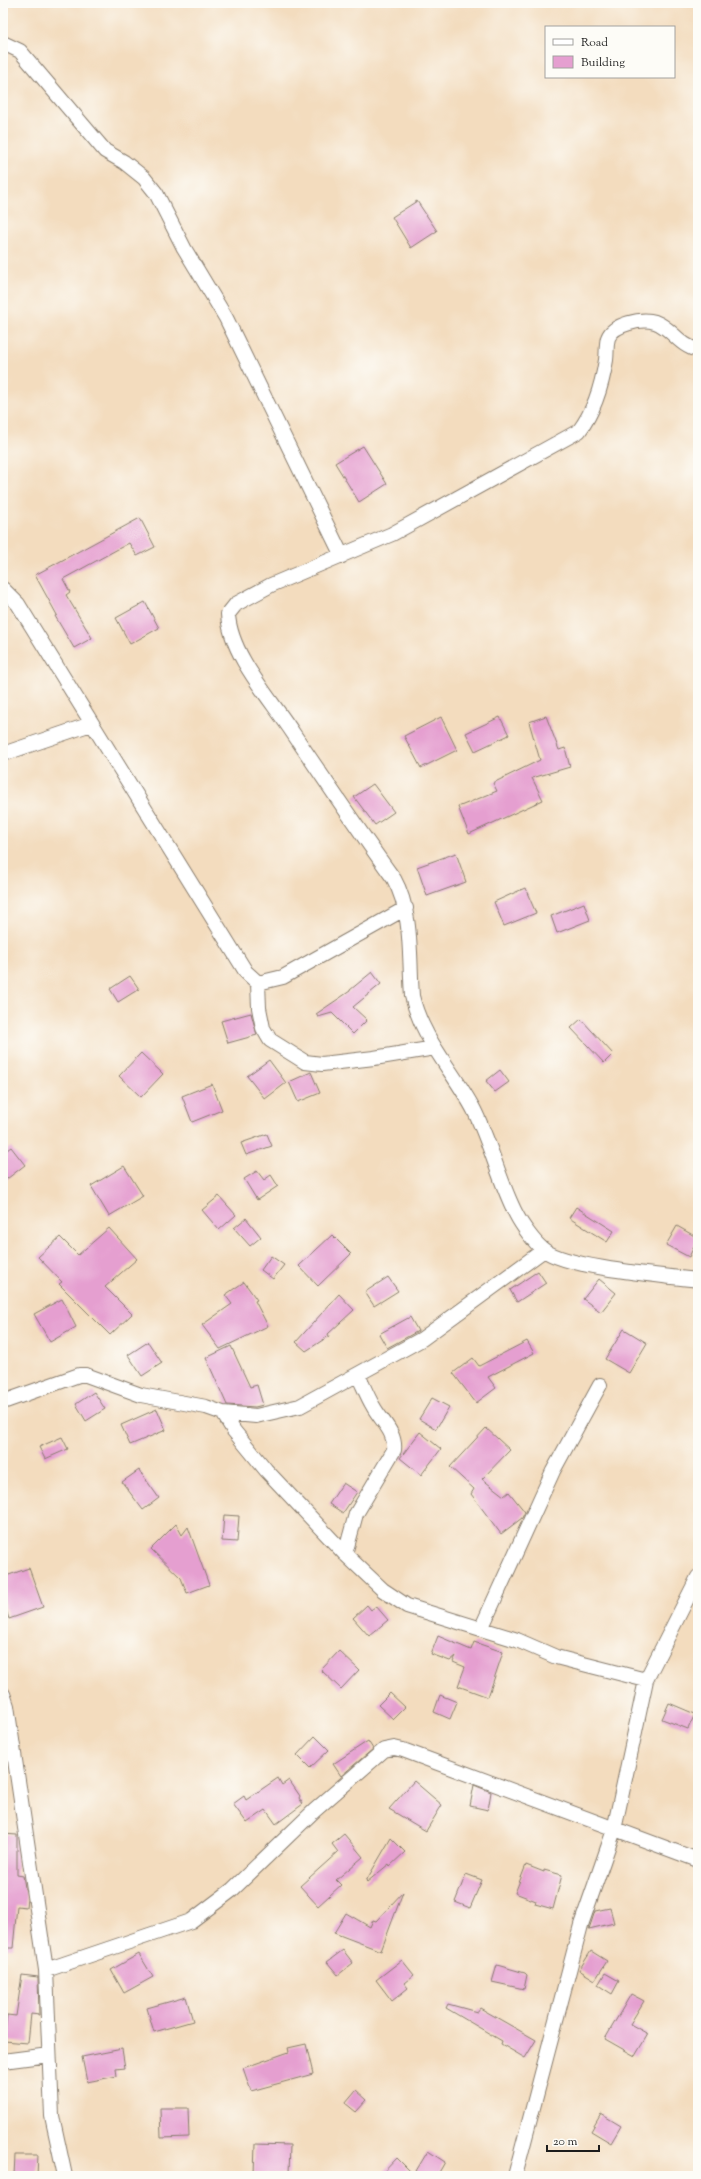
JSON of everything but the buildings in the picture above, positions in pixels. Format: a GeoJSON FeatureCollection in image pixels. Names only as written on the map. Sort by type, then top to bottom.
{"type":"FeatureCollection","features":[{"type":"Feature","properties":{"kind":"street"},"geometry":{"type":"LineString","coordinates":[[3,43],[20,52],[105,151],[124,162],[144,178],[156,192],[184,248],[226,318],[342,556]]}},
{"type":"Feature","properties":{"kind":"street"},"geometry":{"type":"LineString","coordinates":[[698,350],[687,348],[656,322],[645,320],[635,322],[616,330],[608,338],[606,360],[599,393],[589,418],[579,431],[392,534],[271,585],[236,604],[228,614],[229,626],[243,659],[334,796],[394,879],[402,893],[406,908],[412,996],[421,1024],[435,1048],[461,1085],[479,1120],[516,1215],[544,1250],[561,1259],[607,1268],[698,1280]]}},
{"type":"Feature","properties":{"kind":"street"},"geometry":{"type":"LineString","coordinates":[[3,589],[18,604],[246,972],[258,983],[259,1008],[263,1028],[270,1040],[305,1062],[322,1064],[374,1058],[435,1048]]}},
{"type":"Feature","properties":{"kind":"street"},"geometry":{"type":"LineString","coordinates":[[3,754],[91,724]]}},
{"type":"Feature","properties":{"kind":"street"},"geometry":{"type":"LineString","coordinates":[[258,983],[283,977],[406,908]]}},
{"type":"Feature","properties":{"kind":"street"},"geometry":{"type":"LineString","coordinates":[[3,1402],[86,1374],[141,1395],[206,1407],[223,1413],[256,1416],[300,1406],[422,1339],[544,1250]]}},
{"type":"Feature","properties":{"kind":"street"},"geometry":{"type":"LineString","coordinates":[[345,1554],[356,1514],[394,1450],[395,1442],[393,1436],[373,1406],[358,1374]]}},
{"type":"Feature","properties":{"kind":"street"},"geometry":{"type":"LineString","coordinates":[[481,1628],[554,1471],[600,1385]]}},
{"type":"Feature","properties":{"kind":"street"},"geometry":{"type":"LineString","coordinates":[[223,1413],[234,1431],[266,1470],[345,1554],[383,1590],[407,1606],[481,1628],[556,1657],[646,1680]]}},
{"type":"Feature","properties":{"kind":"street"},"geometry":{"type":"LineString","coordinates":[[516,2176],[581,1925],[614,1830],[646,1680],[698,1577]]}},
{"type":"Feature","properties":{"kind":"street"},"geometry":{"type":"LineString","coordinates":[[3,1694],[7,1706],[46,1970],[52,2116],[65,2176]]}},
{"type":"Feature","properties":{"kind":"street"},"geometry":{"type":"LineString","coordinates":[[46,1970],[191,1921],[232,1890],[314,1811],[384,1750],[394,1748],[403,1750],[614,1830],[698,1860]]}},
{"type":"Feature","properties":{"kind":"street"},"geometry":{"type":"LineString","coordinates":[[3,2061],[49,2055]]}}]}
